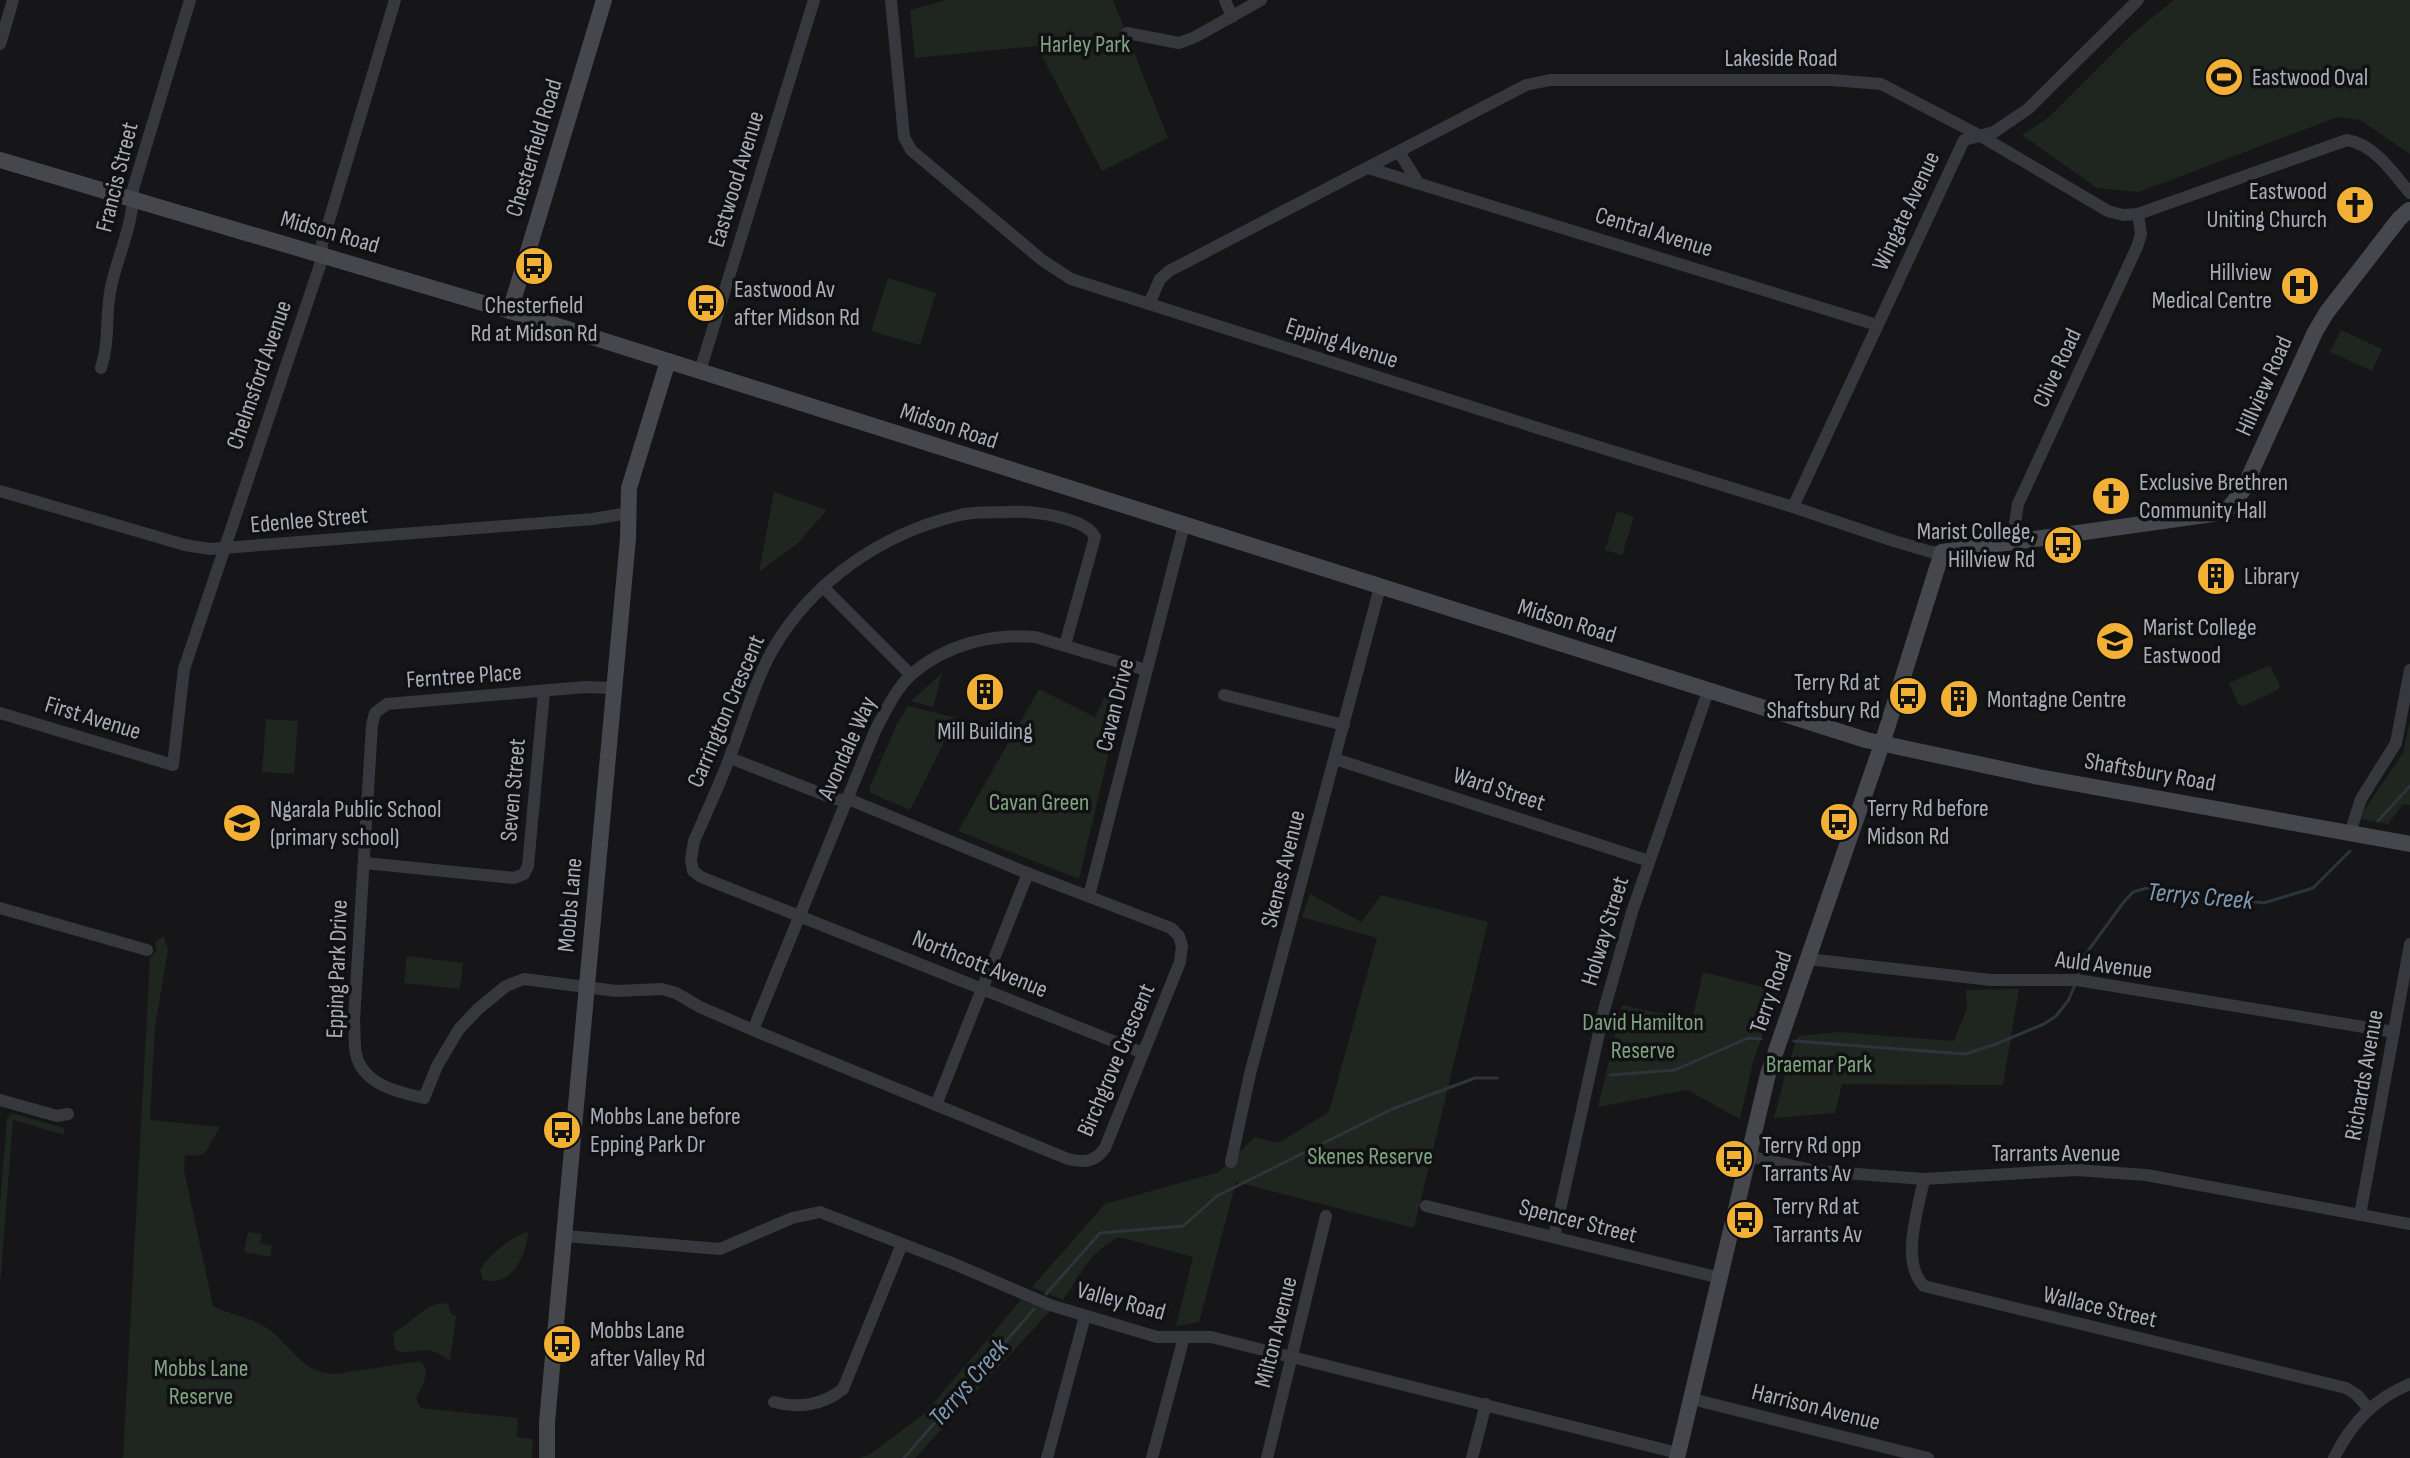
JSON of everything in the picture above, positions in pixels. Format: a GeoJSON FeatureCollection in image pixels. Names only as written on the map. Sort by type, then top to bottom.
{"type":"FeatureCollection","features":[{"type":"Feature","properties":{"kind":"street"},"geometry":{"type":"LineString","coordinates":[[0,44],[13,0]]}},
{"type":"Feature","properties":{"kind":"street","name":"Francis Street"},"geometry":{"type":"LineString","coordinates":[[101,368],[107,349],[111,286],[134,210],[133,189],[190,0]]}},
{"type":"Feature","properties":{"kind":"street","name":"Chelmsford Avenue"},"geometry":{"type":"LineString","coordinates":[[173,765],[184,669],[320,265],[395,0]]}},
{"type":"Feature","properties":{"kind":"street","name":"Chesterfield Road"},"geometry":{"type":"LineString","coordinates":[[510,311],[604,0]]}},
{"type":"Feature","properties":{"kind":"street","name":"Eastwood Avenue"},"geometry":{"type":"LineString","coordinates":[[700,371],[814,0]]}},
{"type":"Feature","properties":{"kind":"street","name":"Epping Avenue"},"geometry":{"type":"LineString","coordinates":[[891,0],[904,137],[911,150],[1055,271],[1079,282],[1918,548],[1942,552]]}},
{"type":"Feature","properties":{"kind":"street"},"geometry":{"type":"LineString","coordinates":[[1225,0],[1232,17]]}},
{"type":"Feature","properties":{"kind":"street"},"geometry":{"type":"LineString","coordinates":[[1127,33],[1179,43],[1261,0]]}},
{"type":"Feature","properties":{"kind":"street","name":"Wingate Avenue"},"geometry":{"type":"LineString","coordinates":[[1793,507],[1964,140],[1994,132],[2028,109],[2138,0]]}},
{"type":"Feature","properties":{"kind":"street","name":"Lakeside Road"},"geometry":{"type":"LineString","coordinates":[[1149,304],[1160,279],[1169,271],[1526,85],[1550,80],[1866,81],[1894,90],[1979,135],[2108,211],[2123,215],[2138,214]]}},
{"type":"Feature","properties":{"kind":"street"},"geometry":{"type":"LineString","coordinates":[[2138,214],[2347,140],[2371,150],[2410,194],[2407,203],[2410,210]]}},
{"type":"Feature","properties":{"kind":"street"},"geometry":{"type":"LineString","coordinates":[[1399,152],[1417,181]]}},
{"type":"Feature","properties":{"kind":"street","name":"Midson Road"},"geometry":{"type":"LineString","coordinates":[[0,160],[510,311],[1882,744]]}},
{"type":"Feature","properties":{"kind":"street","name":"Central Avenue"},"geometry":{"type":"LineString","coordinates":[[1368,168],[1877,325]]}},
{"type":"Feature","properties":{"kind":"street","name":"Hillview Road"},"geometry":{"type":"LineString","coordinates":[[1942,552],[2213,514],[2229,508],[2243,490],[2315,332],[2340,294],[2399,219],[2410,210]]}},
{"type":"Feature","properties":{"kind":"street","name":"Clive Road"},"geometry":{"type":"LineString","coordinates":[[2012,542],[2018,504],[2137,247],[2141,234],[2138,214]]}},
{"type":"Feature","properties":{"kind":"street","name":"Mobbs Lane"},"geometry":{"type":"LineString","coordinates":[[547,1458],[547,1422],[628,538],[629,488],[668,361]]}},
{"type":"Feature","properties":{"kind":"street","name":"Edenlee Street"},"geometry":{"type":"LineString","coordinates":[[0,491],[206,549],[593,519],[628,513]]}},
{"type":"Feature","properties":{"kind":"street","name":"Carrington Crescent"},"geometry":{"type":"LineString","coordinates":[[801,915],[701,877],[693,871],[691,860],[694,841],[773,649],[795,617],[823,587],[866,553],[920,526],[959,515],[1018,511],[1049,515],[1085,525],[1095,537],[1065,645]]}},
{"type":"Feature","properties":{"kind":"street","name":"Cavan Drive"},"geometry":{"type":"LineString","coordinates":[[1089,896],[1184,525]]}},
{"type":"Feature","properties":{"kind":"street","name":"Terry Road"},"geometry":{"type":"LineString","coordinates":[[1677,1456],[1768,1074],[1882,744],[1942,552]]}},
{"type":"Feature","properties":{"kind":"street"},"geometry":{"type":"LineString","coordinates":[[823,587],[911,675]]}},
{"type":"Feature","properties":{"kind":"street","name":"Skenes Avenue"},"geometry":{"type":"LineString","coordinates":[[1231,1162],[1250,1074],[1380,587]]}},
{"type":"Feature","properties":{"kind":"street","name":"Avondale Way"},"geometry":{"type":"LineString","coordinates":[[753,1030],[881,721],[911,675],[944,654],[990,638],[1035,637],[1146,670]]}},
{"type":"Feature","properties":{"kind":"street"},"geometry":{"type":"LineString","coordinates":[[2350,833],[2361,799],[2396,743],[2410,670]]}},
{"type":"Feature","properties":{"kind":"street","name":"Ferntree Place"},"geometry":{"type":"LineString","coordinates":[[365,863],[372,725],[375,713],[387,704],[585,687],[613,688]]}},
{"type":"Feature","properties":{"kind":"street","name":"Holway Street"},"geometry":{"type":"LineString","coordinates":[[1554,1237],[1604,1010],[1649,861],[1708,691]]}},
{"type":"Feature","properties":{"kind":"street","name":"Seven Street"},"geometry":{"type":"LineString","coordinates":[[365,863],[514,878],[524,874],[528,866],[544,692]]}},
{"type":"Feature","properties":{"kind":"street"},"geometry":{"type":"LineString","coordinates":[[1224,695],[1344,725]]}},
{"type":"Feature","properties":{"kind":"street","name":"First Avenue"},"geometry":{"type":"LineString","coordinates":[[0,713],[173,765]]}},
{"type":"Feature","properties":{"kind":"street","name":"Shaftsbury Road"},"geometry":{"type":"LineString","coordinates":[[1882,744],[2039,777],[2410,844]]}},
{"type":"Feature","properties":{"kind":"street","name":"Birchgrove Crescent"},"geometry":{"type":"LineString","coordinates":[[587,987],[638,992],[662,989],[676,993],[753,1030],[1068,1159],[1083,1163],[1099,1157],[1105,1148],[1180,962],[1182,946],[1179,936],[1171,928],[847,800],[835,799],[730,758]]}},
{"type":"Feature","properties":{"kind":"street","name":"Ward Street"},"geometry":{"type":"LineString","coordinates":[[1335,759],[1649,861]]}},
{"type":"Feature","properties":{"kind":"street","name":"Epping Park Drive"},"geometry":{"type":"LineString","coordinates":[[365,863],[354,1021],[356,1057],[371,1078],[391,1090],[424,1098],[437,1066],[459,1029],[506,986],[524,979],[587,987]]}},
{"type":"Feature","properties":{"kind":"street"},"geometry":{"type":"LineString","coordinates":[[936,1105],[1028,873]]}},
{"type":"Feature","properties":{"kind":"street"},"geometry":{"type":"LineString","coordinates":[[0,908],[147,950]]}},
{"type":"Feature","properties":{"kind":"street","name":"Northcott Avenue"},"geometry":{"type":"LineString","coordinates":[[801,915],[1143,1053]]}},
{"type":"Feature","properties":{"kind":"street","name":"Richards Avenue"},"geometry":{"type":"LineString","coordinates":[[2360,1215],[2410,944]]}},
{"type":"Feature","properties":{"kind":"street","name":"Auld Avenue"},"geometry":{"type":"LineString","coordinates":[[1807,959],[1819,963],[1991,980],[2077,980],[2394,1032]]}},
{"type":"Feature","properties":{"kind":"street"},"geometry":{"type":"LineString","coordinates":[[0,1100],[57,1116],[68,1114]]}},
{"type":"Feature","properties":{"kind":"street","name":"Tarrants Avenue"},"geometry":{"type":"LineString","coordinates":[[1748,1156],[1817,1171],[1924,1179],[2076,1170],[2146,1175],[2410,1224]]}},
{"type":"Feature","properties":{"kind":"street","name":"Wallace Street"},"geometry":{"type":"LineString","coordinates":[[1924,1179],[1911,1255],[1915,1277],[1924,1286],[2346,1388],[2369,1409]]}},
{"type":"Feature","properties":{"kind":"street","name":"Spencer Street"},"geometry":{"type":"LineString","coordinates":[[1426,1206],[1720,1278]]}},
{"type":"Feature","properties":{"kind":"street","name":"Valley Road"},"geometry":{"type":"LineString","coordinates":[[566,1236],[720,1249],[792,1218],[820,1212],[952,1263],[1036,1300],[1157,1337],[1211,1337],[1486,1404],[1677,1456]]}},
{"type":"Feature","properties":{"kind":"street","name":"Milton Avenue"},"geometry":{"type":"LineString","coordinates":[[1267,1458],[1326,1216]]}},
{"type":"Feature","properties":{"kind":"street"},"geometry":{"type":"LineString","coordinates":[[774,1402],[788,1406],[815,1403],[830,1399],[843,1389],[902,1244]]}},
{"type":"Feature","properties":{"kind":"street"},"geometry":{"type":"LineString","coordinates":[[1047,1458],[1085,1316]]}},
{"type":"Feature","properties":{"kind":"street"},"geometry":{"type":"LineString","coordinates":[[1152,1458],[1184,1337]]}},
{"type":"Feature","properties":{"kind":"street"},"geometry":{"type":"LineString","coordinates":[[2334,1458],[2347,1434],[2369,1409],[2410,1384]]}},
{"type":"Feature","properties":{"kind":"street","name":"Harrison Avenue"},"geometry":{"type":"LineString","coordinates":[[1692,1399],[1928,1458]]}},
{"type":"Feature","properties":{"kind":"street"},"geometry":{"type":"LineString","coordinates":[[1472,1458],[1486,1404]]}},
{"type":"Feature","properties":{"kind":"green space","name":"Harley Park"},"geometry":{"type":"Polygon","coordinates":[[[947,0],[1113,0],[1168,138],[1102,171],[1037,46],[915,58],[910,10],[947,0]]]}},
{"type":"Feature","properties":{"kind":"green space"},"geometry":{"type":"Polygon","coordinates":[[[2174,0],[2410,0],[2410,154],[2360,120],[2338,117],[2139,192],[2097,188],[2022,135],[2048,118],[2132,34],[2174,0]]]}},
{"type":"Feature","properties":{"kind":"green space"},"geometry":{"type":"Polygon","coordinates":[[[888,278],[936,293],[920,345],[871,331],[888,278]]]}},
{"type":"Feature","properties":{"kind":"green space"},"geometry":{"type":"Polygon","coordinates":[[[2341,330],[2382,349],[2372,371],[2330,352],[2341,330]]]}},
{"type":"Feature","properties":{"kind":"green space"},"geometry":{"type":"Polygon","coordinates":[[[774,492],[827,510],[798,543],[759,572],[774,492]]]}},
{"type":"Feature","properties":{"kind":"green space"},"geometry":{"type":"Polygon","coordinates":[[[1617,511],[1634,517],[1622,555],[1605,550],[1617,511]]]}},
{"type":"Feature","properties":{"kind":"green space"},"geometry":{"type":"Polygon","coordinates":[[[2270,665],[2280,686],[2278,690],[2243,706],[2238,704],[2229,683],[2270,665]]]}},
{"type":"Feature","properties":{"kind":"green space"},"geometry":{"type":"Polygon","coordinates":[[[942,673],[933,707],[911,701],[942,673]]]}},
{"type":"Feature","properties":{"kind":"green space","name":"Cavan Green"},"geometry":{"type":"Polygon","coordinates":[[[1111,684],[1122,697],[1079,879],[958,831],[1039,689],[1095,717],[1111,684]]]}},
{"type":"Feature","properties":{"kind":"green space"},"geometry":{"type":"Polygon","coordinates":[[[908,706],[956,718],[910,810],[871,793],[869,789],[908,706]]]}},
{"type":"Feature","properties":{"kind":"green space"},"geometry":{"type":"Polygon","coordinates":[[[266,719],[298,721],[294,774],[262,772],[266,719]]]}},
{"type":"Feature","properties":{"kind":"green space"},"geometry":{"type":"Polygon","coordinates":[[[2410,721],[2410,805],[2403,804],[2388,824],[2362,819],[2363,812],[2403,753],[2410,721]]]}},
{"type":"Feature","properties":{"kind":"green space","name":"Skenes Reserve"},"geometry":{"type":"Polygon","coordinates":[[[1310,894],[1361,922],[1381,895],[1488,922],[1414,1228],[1236,1182],[1199,1322],[1176,1326],[1193,1257],[1119,1237],[1094,1256],[1063,1300],[1032,1287],[1105,1204],[1219,1172],[1255,1137],[1278,1143],[1329,1112],[1377,938],[1302,917],[1310,894]]]}},
{"type":"Feature","properties":{"kind":"green space","name":"Mobbs Lane Reserve"},"geometry":{"type":"Polygon","coordinates":[[[163,936],[168,949],[155,1027],[150,1120],[220,1127],[205,1153],[185,1155],[184,1170],[213,1306],[270,1330],[303,1362],[323,1372],[336,1374],[420,1361],[426,1369],[416,1399],[421,1408],[518,1418],[517,1437],[533,1439],[532,1458],[123,1458],[150,958],[157,951],[155,943],[163,936]]]}},
{"type":"Feature","properties":{"kind":"green space"},"geometry":{"type":"Polygon","coordinates":[[[407,956],[463,963],[460,989],[404,983],[407,956]]]}},
{"type":"Feature","properties":{"kind":"green space","name":"David Hamilton Reserve"},"geometry":{"type":"Polygon","coordinates":[[[1703,972],[1778,991],[1753,1062],[1740,1119],[1687,1090],[1598,1107],[1622,1005],[1687,1019],[1693,1016],[1703,972]]]}},
{"type":"Feature","properties":{"kind":"green space","name":"Braemar Park"},"geometry":{"type":"Polygon","coordinates":[[[2019,989],[2003,1085],[1842,1084],[1835,1113],[1774,1118],[1798,1036],[1839,1032],[1954,1041],[1967,1008],[1966,990],[2019,989]]]}},
{"type":"Feature","properties":{"kind":"green space"},"geometry":{"type":"Polygon","coordinates":[[[12,1113],[64,1128],[64,1135],[13,1120],[0,1286],[0,1204],[7,1118],[12,1113]]]}},
{"type":"Feature","properties":{"kind":"green space"},"geometry":{"type":"Polygon","coordinates":[[[248,1232],[262,1234],[260,1243],[272,1246],[270,1257],[244,1252],[248,1232]]]}},
{"type":"Feature","properties":{"kind":"green space"},"geometry":{"type":"Polygon","coordinates":[[[528,1232],[516,1268],[502,1279],[483,1280],[480,1270],[488,1259],[508,1242],[528,1232]]]}},
{"type":"Feature","properties":{"kind":"green space"},"geometry":{"type":"Polygon","coordinates":[[[1021,1300],[1050,1311],[915,1458],[859,1458],[869,1455],[925,1413],[1021,1300]]]}},
{"type":"Feature","properties":{"kind":"green space"},"geometry":{"type":"Polygon","coordinates":[[[448,1304],[451,1313],[456,1316],[450,1361],[426,1350],[395,1350],[393,1334],[430,1306],[448,1304]]]}},
{"type":"Feature","properties":{"kind":"waterway","name":"Terrys Creek"},"geometry":{"type":"LineString","coordinates":[[2378,821],[2410,786]]}},
{"type":"Feature","properties":{"kind":"waterway","name":"Terrys Creek"},"geometry":{"type":"LineString","coordinates":[[2078,976],[2082,959],[2133,892],[2147,888],[2264,903],[2313,888],[2350,851]]}},
{"type":"Feature","properties":{"kind":"waterway","name":"Terrys Creek"},"geometry":{"type":"LineString","coordinates":[[1794,1041],[1965,1054],[2044,1024],[2056,1016],[2068,1001],[2075,985]]}},
{"type":"Feature","properties":{"kind":"waterway","name":"Terrys Creek"},"geometry":{"type":"LineString","coordinates":[[1610,1075],[1675,1070],[1748,1038],[1761,1039]]}},
{"type":"Feature","properties":{"kind":"waterway","name":"Terrys Creek"},"geometry":{"type":"LineString","coordinates":[[1046,1294],[1100,1233],[1183,1226],[1217,1196],[1392,1109],[1475,1078],[1497,1078]]}},
{"type":"Feature","properties":{"kind":"waterway","name":"Terrys Creek"},"geometry":{"type":"LineString","coordinates":[[904,1458],[1034,1309]]}},
{"type":"Feature","properties":{"kind":"place","name":"Eastwood Oval"},"geometry":{"type":"Point","coordinates":[2224,77]}},
{"type":"Feature","properties":{"kind":"place","name":"Eastwood Uniting Church"},"geometry":{"type":"Point","coordinates":[2355,205]}},
{"type":"Feature","properties":{"kind":"place","name":"Chesterfield Rd at Midson Rd"},"geometry":{"type":"Point","coordinates":[534,266]}},
{"type":"Feature","properties":{"kind":"place","name":"Hillview Medical Centre"},"geometry":{"type":"Point","coordinates":[2300,286]}},
{"type":"Feature","properties":{"kind":"place","name":"Eastwood Av after Midson Rd"},"geometry":{"type":"Point","coordinates":[706,303]}},
{"type":"Feature","properties":{"kind":"place","name":"Exclusive Brethren Community Hall"},"geometry":{"type":"Point","coordinates":[2111,496]}},
{"type":"Feature","properties":{"kind":"place","name":"Marist College, Hillview Rd"},"geometry":{"type":"Point","coordinates":[2063,545]}},
{"type":"Feature","properties":{"kind":"place","name":"Library"},"geometry":{"type":"Point","coordinates":[2216,576]}},
{"type":"Feature","properties":{"kind":"place","name":"Marist College Eastwood"},"geometry":{"type":"Point","coordinates":[2115,641]}},
{"type":"Feature","properties":{"kind":"place","name":"Mill Building"},"geometry":{"type":"Point","coordinates":[985,692]}},
{"type":"Feature","properties":{"kind":"place","name":"Terry Rd at Shaftsbury Rd"},"geometry":{"type":"Point","coordinates":[1908,696]}},
{"type":"Feature","properties":{"kind":"place","name":"Montagne Centre"},"geometry":{"type":"Point","coordinates":[1959,699]}},
{"type":"Feature","properties":{"kind":"place","name":"Terry Rd before Midson Rd"},"geometry":{"type":"Point","coordinates":[1839,822]}},
{"type":"Feature","properties":{"kind":"place","name":"Ngarala Public School (primary school)"},"geometry":{"type":"Point","coordinates":[242,823]}},
{"type":"Feature","properties":{"kind":"place","name":"Mobbs Lane before Epping Park Dr"},"geometry":{"type":"Point","coordinates":[562,1130]}},
{"type":"Feature","properties":{"kind":"place","name":"Terry Rd opp Tarrants Av"},"geometry":{"type":"Point","coordinates":[1734,1159]}},
{"type":"Feature","properties":{"kind":"place","name":"Terry Rd at Tarrants Av"},"geometry":{"type":"Point","coordinates":[1745,1220]}},
{"type":"Feature","properties":{"kind":"place","name":"Mobbs Lane after Valley Rd"},"geometry":{"type":"Point","coordinates":[562,1344]}}]}
